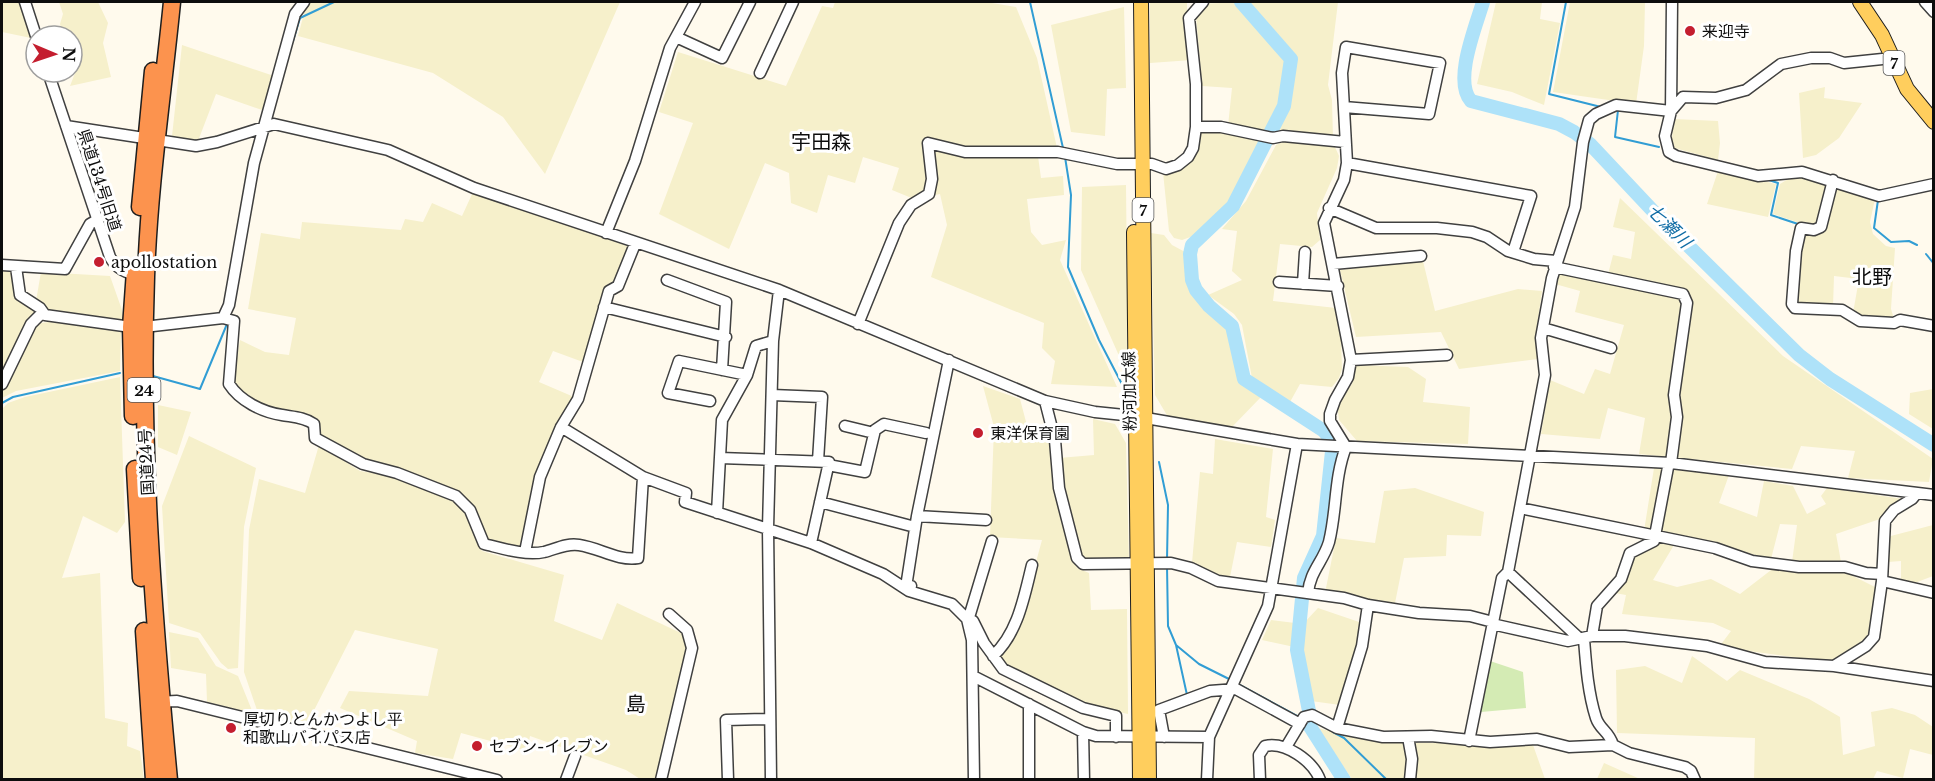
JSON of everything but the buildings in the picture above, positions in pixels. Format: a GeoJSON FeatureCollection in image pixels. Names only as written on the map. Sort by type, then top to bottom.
{"type":"FeatureCollection","features":[{"type":"Feature","properties":{"kind":"highway","name":"国道24号"},"geometry":{"type":"LineString","coordinates":[[161,2],[140,274],[137,520],[155,702],[169,780]]}},
{"type":"Feature","properties":{"kind":"highway","name":"国道24号"},"geometry":{"type":"LineString","coordinates":[[152,139],[172,2]]}},
{"type":"Feature","properties":{"kind":"highway","name":"国道24号"},"geometry":{"type":"LineString","coordinates":[[154,780],[155,702]]}},
{"type":"Feature","properties":{"kind":"main road","name":"粉河加太線"},"geometry":{"type":"LineString","coordinates":[[1132,2],[1138,164]]}},
{"type":"Feature","properties":{"kind":"main road","name":"粉河加太線"},"geometry":{"type":"LineString","coordinates":[[1140,780],[1155,563],[1140,417],[1138,164],[1141,2]]}},
{"type":"Feature","properties":{"kind":"main road","name":"7"},"geometry":{"type":"LineString","coordinates":[[1860,2],[1882,35],[1907,89],[1934,122]]}},
{"type":"Feature","properties":{"kind":"main road","name":"粉河加太線"},"geometry":{"type":"LineString","coordinates":[[1144,737],[1149,780]]}},
{"type":"Feature","properties":{"kind":"street"},"geometry":{"type":"LineString","coordinates":[[25,2],[32,24]]}},
{"type":"Feature","properties":{"kind":"street"},"geometry":{"type":"LineString","coordinates":[[223,318],[229,305],[254,164],[295,14],[304,2]]}},
{"type":"Feature","properties":{"kind":"street"},"geometry":{"type":"LineString","coordinates":[[606,233],[635,161],[661,76],[676,37],[695,2]]}},
{"type":"Feature","properties":{"kind":"street"},"geometry":{"type":"LineString","coordinates":[[676,37],[722,58],[750,2]]}},
{"type":"Feature","properties":{"kind":"street"},"geometry":{"type":"LineString","coordinates":[[760,73],[793,2]]}},
{"type":"Feature","properties":{"kind":"street"},"geometry":{"type":"LineString","coordinates":[[858,324],[899,223],[910,205],[929,194],[932,179],[928,143],[965,152],[1064,152],[1107,163],[1138,164],[1166,169],[1178,165],[1188,157],[1193,148],[1196,127],[1196,84],[1189,18],[1203,2]]}},
{"type":"Feature","properties":{"kind":"street"},"geometry":{"type":"LineString","coordinates":[[1672,2],[1671,111],[1665,136],[1665,147],[1676,156],[1747,174],[1802,172],[1833,180],[1850,188],[1886,196],[1934,184]]}},
{"type":"Feature","properties":{"kind":"street"},"geometry":{"type":"LineString","coordinates":[[1925,2],[1934,12]]}},
{"type":"Feature","properties":{"kind":"street"},"geometry":{"type":"LineString","coordinates":[[1304,593],[1330,539],[1339,446],[1330,421],[1330,414],[1348,377],[1351,360],[1324,223],[1344,180],[1347,163],[1339,142],[1344,107],[1342,73],[1346,47],[1440,63],[1429,114],[1344,107]]}},
{"type":"Feature","properties":{"kind":"street"},"geometry":{"type":"LineString","coordinates":[[1671,111],[1683,97],[1716,98],[1746,90],[1780,64],[1811,58],[1830,58],[1844,63],[1892,58]]}},
{"type":"Feature","properties":{"kind":"street","name":"県道134号旧道"},"geometry":{"type":"LineString","coordinates":[[52,84],[114,265],[140,274]]}},
{"type":"Feature","properties":{"kind":"street"},"geometry":{"type":"LineString","coordinates":[[1469,741],[1502,578],[1508,572],[1545,375],[1543,328],[1555,264],[1575,207],[1584,138],[1589,120],[1596,114],[1616,105],[1671,111]]}},
{"type":"Feature","properties":{"kind":"street"},"geometry":{"type":"LineString","coordinates":[[66,126],[196,146],[217,142],[274,124],[387,150],[474,188],[635,244],[778,290],[1045,401],[1095,412],[1140,417],[1297,444],[1670,462],[1934,495]]}},
{"type":"Feature","properties":{"kind":"street"},"geometry":{"type":"LineString","coordinates":[[1196,127],[1221,127],[1271,138],[1284,136],[1339,142]]}},
{"type":"Feature","properties":{"kind":"street"},"geometry":{"type":"LineString","coordinates":[[1347,163],[1531,196],[1513,252]]}},
{"type":"Feature","properties":{"kind":"street"},"geometry":{"type":"LineString","coordinates":[[1833,180],[1821,226],[1814,230],[1801,228],[1796,251],[1792,304],[1795,308],[1842,310],[1860,321],[1894,323],[1900,321],[1934,326]]}},
{"type":"Feature","properties":{"kind":"street"},"geometry":{"type":"LineString","coordinates":[[1329,208],[1376,228],[1437,228],[1472,232],[1487,237],[1513,252],[1534,259],[1683,294],[1687,303],[1674,395],[1677,417],[1656,537],[1652,543],[1630,553],[1621,579],[1598,606],[1586,638],[1586,669],[1596,720],[1608,732],[1613,746]]}},
{"type":"Feature","properties":{"kind":"street"},"geometry":{"type":"LineString","coordinates":[[2,265],[65,268],[90,224],[97,220]]}},
{"type":"Feature","properties":{"kind":"street"},"geometry":{"type":"LineString","coordinates":[[525,552],[540,477],[561,427],[578,399],[609,291],[618,286],[635,244]]}},
{"type":"Feature","properties":{"kind":"street"},"geometry":{"type":"LineString","coordinates":[[1303,284],[1305,252]]}},
{"type":"Feature","properties":{"kind":"street"},"geometry":{"type":"LineString","coordinates":[[1333,264],[1421,256]]}},
{"type":"Feature","properties":{"kind":"street"},"geometry":{"type":"LineString","coordinates":[[16,267],[20,295],[40,308],[42,313]]}},
{"type":"Feature","properties":{"kind":"street"},"geometry":{"type":"LineString","coordinates":[[667,280],[726,302],[726,337],[722,370]]}},
{"type":"Feature","properties":{"kind":"street"},"geometry":{"type":"LineString","coordinates":[[1279,282],[1338,286]]}},
{"type":"Feature","properties":{"kind":"street"},"geometry":{"type":"LineString","coordinates":[[771,780],[768,528],[773,341],[778,290]]}},
{"type":"Feature","properties":{"kind":"street"},"geometry":{"type":"LineString","coordinates":[[604,307],[726,337]]}},
{"type":"Feature","properties":{"kind":"street"},"geometry":{"type":"LineString","coordinates":[[42,313],[138,327],[223,318],[234,321],[229,384],[235,392],[260,409],[307,419],[314,424],[315,438],[363,464],[397,473],[456,496],[470,510],[484,544],[525,552],[543,552],[556,546],[578,545],[627,559],[638,558],[643,477]]}},
{"type":"Feature","properties":{"kind":"street"},"geometry":{"type":"LineString","coordinates":[[2,384],[31,324],[42,313]]}},
{"type":"Feature","properties":{"kind":"street"},"geometry":{"type":"LineString","coordinates":[[1543,328],[1611,348]]}},
{"type":"Feature","properties":{"kind":"street"},"geometry":{"type":"LineString","coordinates":[[717,513],[722,420],[747,375],[756,346],[773,341]]}},
{"type":"Feature","properties":{"kind":"street"},"geometry":{"type":"LineString","coordinates":[[1351,360],[1447,355]]}},
{"type":"Feature","properties":{"kind":"street"},"geometry":{"type":"LineString","coordinates":[[906,587],[916,521],[949,360]]}},
{"type":"Feature","properties":{"kind":"street"},"geometry":{"type":"LineString","coordinates":[[710,402],[668,393],[679,361],[747,375]]}},
{"type":"Feature","properties":{"kind":"street"},"geometry":{"type":"LineString","coordinates":[[772,395],[822,397],[823,463],[820,502],[811,543]]}},
{"type":"Feature","properties":{"kind":"street"},"geometry":{"type":"LineString","coordinates":[[1045,401],[1055,440],[1059,488],[1080,562],[1088,565],[1155,563],[1191,568],[1218,581],[1344,598],[1368,605],[1419,613],[1470,616],[1538,636],[1568,641],[1625,636],[1707,646],[1765,662],[1834,666],[1934,681]]}},
{"type":"Feature","properties":{"kind":"street"},"geometry":{"type":"LineString","coordinates":[[720,458],[823,463],[865,472],[874,433],[885,424],[926,433]]}},
{"type":"Feature","properties":{"kind":"street"},"geometry":{"type":"LineString","coordinates":[[845,426],[874,433]]}},
{"type":"Feature","properties":{"kind":"street"},"geometry":{"type":"LineString","coordinates":[[561,427],[643,477],[686,493],[685,502],[811,543],[883,574],[909,591],[943,599],[960,610],[971,629],[974,780]]}},
{"type":"Feature","properties":{"kind":"street"},"geometry":{"type":"LineString","coordinates":[[1207,780],[1209,737],[1259,628],[1272,589],[1297,444]]}},
{"type":"Feature","properties":{"kind":"street"},"geometry":{"type":"LineString","coordinates":[[1834,666],[1866,646],[1874,637],[1882,577],[1885,521],[1894,510],[1912,500],[1917,493]]}},
{"type":"Feature","properties":{"kind":"street"},"geometry":{"type":"LineString","coordinates":[[820,502],[916,521],[986,520]]}},
{"type":"Feature","properties":{"kind":"street"},"geometry":{"type":"LineString","coordinates":[[1520,508],[1715,548],[1752,561],[1799,567],[1845,567],[1934,593]]}},
{"type":"Feature","properties":{"kind":"street"},"geometry":{"type":"LineString","coordinates":[[970,614],[992,541]]}},
{"type":"Feature","properties":{"kind":"street"},"geometry":{"type":"LineString","coordinates":[[993,656],[1003,647],[1018,618],[1032,565]]}},
{"type":"Feature","properties":{"kind":"street"},"geometry":{"type":"LineString","coordinates":[[1508,572],[1586,638]]}},
{"type":"Feature","properties":{"kind":"street"},"geometry":{"type":"LineString","coordinates":[[906,587],[947,594],[962,603],[984,643],[1002,669],[1083,708],[1116,716],[1116,737]]}},
{"type":"Feature","properties":{"kind":"street"},"geometry":{"type":"LineString","coordinates":[[1336,728],[1362,646],[1368,605]]}},
{"type":"Feature","properties":{"kind":"street"},"geometry":{"type":"LineString","coordinates":[[661,780],[692,648],[687,630],[669,614]]}},
{"type":"Feature","properties":{"kind":"street"},"geometry":{"type":"LineString","coordinates":[[973,676],[1083,732],[1116,737],[1209,737]]}},
{"type":"Feature","properties":{"kind":"street"},"geometry":{"type":"LineString","coordinates":[[1164,737],[1159,710],[1232,683]]}},
{"type":"Feature","properties":{"kind":"street"},"geometry":{"type":"LineString","coordinates":[[1232,683],[1236,689],[1305,719],[1362,734],[1431,736],[1469,741],[1536,740],[1569,747],[1613,746],[1629,753],[1684,767],[1691,771],[1695,780]]}},
{"type":"Feature","properties":{"kind":"street"},"geometry":{"type":"LineString","coordinates":[[155,702],[177,701],[497,780]]}},
{"type":"Feature","properties":{"kind":"street"},"geometry":{"type":"LineString","coordinates":[[1029,704],[1029,780]]}},
{"type":"Feature","properties":{"kind":"street"},"geometry":{"type":"LineString","coordinates":[[728,780],[726,720],[769,719]]}},
{"type":"Feature","properties":{"kind":"street"},"geometry":{"type":"LineString","coordinates":[[1286,747],[1305,719]]}},
{"type":"Feature","properties":{"kind":"street"},"geometry":{"type":"LineString","coordinates":[[1083,732],[1084,780]]}},
{"type":"Feature","properties":{"kind":"street"},"geometry":{"type":"LineString","coordinates":[[1408,737],[1412,759],[1410,780]]}},
{"type":"Feature","properties":{"kind":"street"},"geometry":{"type":"LineString","coordinates":[[1260,780],[1259,755],[1265,746],[1272,744],[1286,747],[1312,766],[1320,780]]}},
{"type":"Feature","properties":{"kind":"street"},"geometry":{"type":"LineString","coordinates":[[566,780],[575,756]]}},
{"type":"Feature","properties":{"kind":"shaded area"},"geometry":{"type":"Polygon","coordinates":[[[2,2],[19,2],[26,24],[24,24],[24,37],[2,32],[2,2]]]}},
{"type":"Feature","properties":{"kind":"shaded area"},"geometry":{"type":"Polygon","coordinates":[[[59,2],[98,2],[108,23],[103,43],[111,77],[84,83],[84,24],[60,24],[63,14],[59,2]]]}},
{"type":"Feature","properties":{"kind":"shaded area"},"geometry":{"type":"Polygon","coordinates":[[[307,2],[620,2],[545,174],[503,117],[433,73],[298,36],[307,2]]]}},
{"type":"Feature","properties":{"kind":"shaded area"},"geometry":{"type":"Polygon","coordinates":[[[835,2],[986,2],[1016,7],[1037,58],[1057,148],[1037,149],[1041,178],[1063,176],[1064,195],[1027,199],[1031,232],[1042,245],[1066,240],[1060,260],[1117,387],[1051,384],[1055,361],[1042,348],[1044,323],[931,277],[947,225],[940,194],[914,199],[892,190],[899,168],[863,157],[855,183],[828,175],[817,213],[791,203],[789,173],[765,163],[729,249],[659,214],[693,123],[659,112],[678,52],[786,86],[822,6],[833,8],[835,2]]]}},
{"type":"Feature","properties":{"kind":"shaded area"},"geometry":{"type":"Polygon","coordinates":[[[1150,2],[1187,2],[1187,24],[1192,60],[1150,63],[1150,2]]]}},
{"type":"Feature","properties":{"kind":"shaded area"},"geometry":{"type":"Polygon","coordinates":[[[1338,2],[1328,85],[1332,100],[1333,138],[1270,134],[1228,126],[1232,88],[1202,86],[1195,4],[1338,2]]]}},
{"type":"Feature","properties":{"kind":"shaded area"},"geometry":{"type":"Polygon","coordinates":[[[1496,2],[1542,2],[1540,19],[1560,23],[1544,105],[1512,92],[1477,84],[1496,2]]]}},
{"type":"Feature","properties":{"kind":"shaded area"},"geometry":{"type":"Polygon","coordinates":[[[1570,2],[1645,2],[1644,46],[1636,104],[1553,92],[1570,2]]]}},
{"type":"Feature","properties":{"kind":"shaded area"},"geometry":{"type":"Polygon","coordinates":[[[1124,7],[1126,88],[1107,89],[1105,136],[1071,132],[1051,25],[1124,7]]]}},
{"type":"Feature","properties":{"kind":"shaded area"},"geometry":{"type":"Polygon","coordinates":[[[182,45],[274,76],[265,111],[216,94],[198,141],[172,136],[182,45]]]}},
{"type":"Feature","properties":{"kind":"shaded area"},"geometry":{"type":"Polygon","coordinates":[[[1825,87],[1824,98],[1862,103],[1839,138],[1816,155],[1803,158],[1799,93],[1825,87]]]}},
{"type":"Feature","properties":{"kind":"shaded area"},"geometry":{"type":"Polygon","coordinates":[[[1674,119],[1718,121],[1720,143],[1718,160],[1671,147],[1674,119]]]}},
{"type":"Feature","properties":{"kind":"shaded area"},"geometry":{"type":"Polygon","coordinates":[[[1220,131],[1266,141],[1245,174],[1229,206],[1196,235],[1182,240],[1174,238],[1169,231],[1163,172],[1181,168],[1201,132],[1220,131]]]}},
{"type":"Feature","properties":{"kind":"shaded area"},"geometry":{"type":"Polygon","coordinates":[[[1285,141],[1335,147],[1339,156],[1337,168],[1317,213],[1320,240],[1312,247],[1280,244],[1273,301],[1336,308],[1341,340],[1342,369],[1332,387],[1300,384],[1290,402],[1252,378],[1242,325],[1234,314],[1208,295],[1242,280],[1232,271],[1237,231],[1222,229],[1246,201],[1276,145],[1285,141]]]}},
{"type":"Feature","properties":{"kind":"shaded area"},"geometry":{"type":"Polygon","coordinates":[[[1718,171],[1776,184],[1768,217],[1707,204],[1718,171]]]}},
{"type":"Feature","properties":{"kind":"shaded area"},"geometry":{"type":"Polygon","coordinates":[[[1793,176],[1802,176],[1829,184],[1816,225],[1812,227],[1773,214],[1780,184],[1793,176]]]}},
{"type":"Feature","properties":{"kind":"shaded area"},"geometry":{"type":"Polygon","coordinates":[[[1126,185],[1128,376],[1081,270],[1082,187],[1126,185]]]}},
{"type":"Feature","properties":{"kind":"shaded area"},"geometry":{"type":"Polygon","coordinates":[[[1834,186],[1875,199],[1870,222],[1873,234],[1886,246],[1895,248],[1891,309],[1894,319],[1862,318],[1853,313],[1859,279],[1834,276],[1833,307],[1798,305],[1804,232],[1815,233],[1834,186]]]}},
{"type":"Feature","properties":{"kind":"shaded area"},"geometry":{"type":"Polygon","coordinates":[[[473,192],[630,246],[615,283],[608,286],[583,362],[553,351],[539,382],[574,397],[553,435],[531,489],[521,548],[486,540],[477,512],[461,495],[404,471],[365,459],[321,436],[318,419],[308,414],[281,412],[244,396],[233,383],[240,340],[265,352],[289,355],[296,318],[248,309],[261,233],[300,239],[302,222],[401,230],[405,219],[423,222],[432,203],[462,216],[473,192]]]}},
{"type":"Feature","properties":{"kind":"shaded area"},"geometry":{"type":"Polygon","coordinates":[[[1620,198],[1783,356],[1933,459],[1929,482],[1848,478],[1855,451],[1801,446],[1792,469],[1639,454],[1645,418],[1608,408],[1600,439],[1541,434],[1550,380],[1584,394],[1595,369],[1610,374],[1624,325],[1575,312],[1580,291],[1555,284],[1558,272],[1606,282],[1613,255],[1631,259],[1635,232],[1613,227],[1620,198]]]}},
{"type":"Feature","properties":{"kind":"shaded area"},"geometry":{"type":"Polygon","coordinates":[[[1151,233],[1164,235],[1172,245],[1187,253],[1188,276],[1192,289],[1201,303],[1229,325],[1234,336],[1238,371],[1244,384],[1262,396],[1231,428],[1168,417],[1155,395],[1151,233]]]}},
{"type":"Feature","properties":{"kind":"shaded area"},"geometry":{"type":"Polygon","coordinates":[[[1423,261],[1435,311],[1518,289],[1542,291],[1536,334],[1538,359],[1459,369],[1441,332],[1356,337],[1340,270],[1423,261]]]}},
{"type":"Feature","properties":{"kind":"shaded area"},"geometry":{"type":"Polygon","coordinates":[[[2,270],[12,271],[16,298],[38,312],[2,379],[2,270]]]}},
{"type":"Feature","properties":{"kind":"shaded area"},"geometry":{"type":"Polygon","coordinates":[[[41,272],[110,276],[122,310],[123,324],[46,313],[36,301],[41,272]]]}},
{"type":"Feature","properties":{"kind":"shaded area"},"geometry":{"type":"Polygon","coordinates":[[[56,321],[121,331],[120,371],[16,391],[2,398],[2,392],[31,332],[41,323],[56,321]]]}},
{"type":"Feature","properties":{"kind":"shaded area"},"geometry":{"type":"Polygon","coordinates":[[[1356,365],[1408,367],[1426,379],[1423,402],[1470,407],[1468,444],[1357,441],[1339,420],[1337,403],[1352,384],[1356,365]]]}},
{"type":"Feature","properties":{"kind":"shaded area"},"geometry":{"type":"Polygon","coordinates":[[[120,377],[125,522],[117,533],[83,516],[62,578],[100,573],[105,718],[128,723],[127,746],[140,751],[144,779],[2,779],[2,409],[8,403],[25,397],[120,377]]]}},
{"type":"Feature","properties":{"kind":"shaded area"},"geometry":{"type":"Polygon","coordinates":[[[983,386],[1020,399],[1030,437],[1051,441],[1052,473],[1077,568],[1089,573],[1091,610],[1127,609],[1128,714],[1086,705],[1006,669],[999,658],[1018,628],[1042,540],[990,537],[994,427],[983,386]]]}},
{"type":"Feature","properties":{"kind":"shaded area"},"geometry":{"type":"Polygon","coordinates":[[[1934,389],[1933,429],[1909,414],[1910,393],[1934,389]]]}},
{"type":"Feature","properties":{"kind":"shaded area"},"geometry":{"type":"Polygon","coordinates":[[[158,405],[191,412],[177,455],[158,447],[158,405]]]}},
{"type":"Feature","properties":{"kind":"shaded area"},"geometry":{"type":"Polygon","coordinates":[[[1093,419],[1115,424],[1126,443],[1129,563],[1083,562],[1060,473],[1059,458],[1094,455],[1093,419]]]}},
{"type":"Feature","properties":{"kind":"shaded area"},"geometry":{"type":"Polygon","coordinates":[[[189,436],[256,468],[244,527],[238,668],[228,669],[221,663],[200,633],[169,623],[162,506],[189,436]]]}},
{"type":"Feature","properties":{"kind":"shaded area"},"geometry":{"type":"Polygon","coordinates":[[[1215,439],[1273,449],[1266,517],[1275,520],[1271,547],[1237,542],[1230,577],[1215,577],[1192,563],[1200,472],[1213,474],[1215,439]]]}},
{"type":"Feature","properties":{"kind":"shaded area"},"geometry":{"type":"Polygon","coordinates":[[[319,445],[360,471],[397,477],[455,500],[467,514],[482,551],[564,575],[554,621],[602,640],[617,603],[683,634],[686,650],[657,779],[640,779],[626,770],[530,736],[527,751],[461,733],[453,759],[415,753],[417,741],[340,708],[349,691],[428,696],[438,649],[355,630],[306,726],[258,713],[244,672],[249,530],[259,479],[305,493],[319,445]]]}},
{"type":"Feature","properties":{"kind":"shaded area"},"geometry":{"type":"Polygon","coordinates":[[[1654,468],[1729,475],[1719,503],[1757,517],[1764,481],[1793,486],[1807,514],[1826,504],[1821,496],[1827,488],[1904,499],[1880,519],[1836,534],[1841,562],[1792,562],[1797,525],[1780,524],[1771,559],[1718,545],[1644,531],[1654,468]]]}},
{"type":"Feature","properties":{"kind":"shaded area"},"geometry":{"type":"Polygon","coordinates":[[[1415,488],[1484,512],[1481,536],[1447,535],[1446,556],[1404,558],[1395,603],[1325,593],[1336,538],[1375,543],[1384,491],[1415,488]]]}},
{"type":"Feature","properties":{"kind":"shaded area"},"geometry":{"type":"Polygon","coordinates":[[[1933,525],[1933,576],[1912,584],[1901,581],[1901,561],[1888,562],[1887,537],[1933,525]]]}},
{"type":"Feature","properties":{"kind":"shaded area"},"geometry":{"type":"Polygon","coordinates":[[[1650,540],[1674,545],[1653,580],[1677,587],[1711,579],[1740,594],[1775,567],[1843,571],[1877,588],[1873,631],[1862,643],[1829,662],[1719,647],[1731,631],[1713,623],[1622,614],[1626,595],[1609,592],[1630,549],[1650,540]]]}},
{"type":"Feature","properties":{"kind":"shaded area"},"geometry":{"type":"Polygon","coordinates":[[[1318,608],[1362,623],[1340,705],[1311,701],[1299,648],[1262,640],[1271,620],[1303,624],[1318,608]]]}},
{"type":"Feature","properties":{"kind":"shaded area"},"geometry":{"type":"Polygon","coordinates":[[[169,632],[198,638],[216,666],[238,676],[253,713],[207,702],[206,674],[171,668],[169,632]]]}},
{"type":"Feature","properties":{"kind":"shaded area"},"geometry":{"type":"Polygon","coordinates":[[[1692,656],[1727,681],[1740,670],[1809,699],[1840,717],[1843,755],[1875,746],[1871,712],[1892,708],[1915,715],[1933,727],[1933,755],[1910,749],[1903,778],[1877,771],[1873,779],[1754,779],[1755,738],[1617,733],[1616,670],[1645,666],[1682,683],[1692,656]]]}},
{"type":"Feature","properties":{"kind":"shaded area"},"geometry":{"type":"Polygon","coordinates":[[[1317,728],[1379,742],[1533,745],[1545,779],[1352,779],[1317,728]]]}},
{"type":"Feature","properties":{"kind":"shaded area"},"geometry":{"type":"Polygon","coordinates":[[[1604,763],[1640,779],[1597,779],[1604,763]]]}},
{"type":"Feature","properties":{"kind":"green space"},"geometry":{"type":"Polygon","coordinates":[[[1490,661],[1523,672],[1526,708],[1481,712],[1490,661]]]}},
{"type":"Feature","properties":{"kind":"waterway"},"geometry":{"type":"LineString","coordinates":[[293,41],[300,18],[334,2]]}},
{"type":"Feature","properties":{"kind":"waterway"},"geometry":{"type":"LineString","coordinates":[[1030,2],[1063,148]]}},
{"type":"Feature","properties":{"kind":"waterway"},"geometry":{"type":"LineString","coordinates":[[1241,2],[1291,59],[1284,106],[1233,206],[1192,245],[1190,254],[1192,280],[1196,290],[1209,306],[1232,326],[1244,379],[1324,431],[1333,442],[1323,536],[1304,578],[1297,650],[1309,711],[1309,725],[1344,780]]}},
{"type":"Feature","properties":{"kind":"waterway","name":"七瀬川"},"geometry":{"type":"LineString","coordinates":[[1483,2],[1465,67],[1466,92],[1471,101],[1559,124],[1574,132],[1590,144],[1653,211],[1799,355],[1830,379],[1934,445]]}},
{"type":"Feature","properties":{"kind":"waterway"},"geometry":{"type":"LineString","coordinates":[[1566,2],[1549,94],[1601,107]]}},
{"type":"Feature","properties":{"kind":"waterway"},"geometry":{"type":"LineString","coordinates":[[1618,110],[1615,137],[1659,147]]}},
{"type":"Feature","properties":{"kind":"waterway"},"geometry":{"type":"LineString","coordinates":[[1065,157],[1071,195],[1068,267],[1099,340],[1125,390]]}},
{"type":"Feature","properties":{"kind":"waterway"},"geometry":{"type":"LineString","coordinates":[[1769,180],[1778,183],[1771,215],[1798,224]]}},
{"type":"Feature","properties":{"kind":"waterway"},"geometry":{"type":"LineString","coordinates":[[1878,200],[1874,228],[1891,242],[1909,241],[1917,245]]}},
{"type":"Feature","properties":{"kind":"waterway"},"geometry":{"type":"LineString","coordinates":[[1926,254],[1934,264]]}},
{"type":"Feature","properties":{"kind":"waterway"},"geometry":{"type":"LineString","coordinates":[[153,376],[200,389],[227,324]]}},
{"type":"Feature","properties":{"kind":"waterway"},"geometry":{"type":"LineString","coordinates":[[2,403],[13,397],[120,373]]}},
{"type":"Feature","properties":{"kind":"waterway"},"geometry":{"type":"LineString","coordinates":[[1159,462],[1168,505],[1167,560]]}},
{"type":"Feature","properties":{"kind":"waterway"},"geometry":{"type":"LineString","coordinates":[[1167,566],[1168,626],[1176,645],[1187,695]]}},
{"type":"Feature","properties":{"kind":"waterway"},"geometry":{"type":"LineString","coordinates":[[1176,645],[1199,664],[1231,680]]}},
{"type":"Feature","properties":{"kind":"waterway"},"geometry":{"type":"LineString","coordinates":[[1236,683],[1297,716]]}},
{"type":"Feature","properties":{"kind":"waterway"},"geometry":{"type":"LineString","coordinates":[[1309,722],[1318,724]]}},
{"type":"Feature","properties":{"kind":"waterway"},"geometry":{"type":"LineString","coordinates":[[1333,732],[1344,738],[1387,780]]}},
{"type":"Feature","properties":{"kind":"place","name":"来迎寺"},"geometry":{"type":"Point","coordinates":[1690,31]}},
{"type":"Feature","properties":{"kind":"place","name":"apollostation"},"geometry":{"type":"Point","coordinates":[99,262]}},
{"type":"Feature","properties":{"kind":"place","name":"東洋保育園"},"geometry":{"type":"Point","coordinates":[978,433]}},
{"type":"Feature","properties":{"kind":"place","name":"厚切りとんかつよし平 和歌山バイパス店"},"geometry":{"type":"Point","coordinates":[231,728]}},
{"type":"Feature","properties":{"kind":"place","name":"セブン-イレブン"},"geometry":{"type":"Point","coordinates":[477,746]}},
{"type":"Feature","properties":{"kind":"district","name":"宇田森"},"geometry":{"type":"Point","coordinates":[821,142]}},
{"type":"Feature","properties":{"kind":"district","name":"北野"},"geometry":{"type":"Point","coordinates":[1872,277]}},
{"type":"Feature","properties":{"kind":"district","name":"島"},"geometry":{"type":"Point","coordinates":[636,704]}}]}
